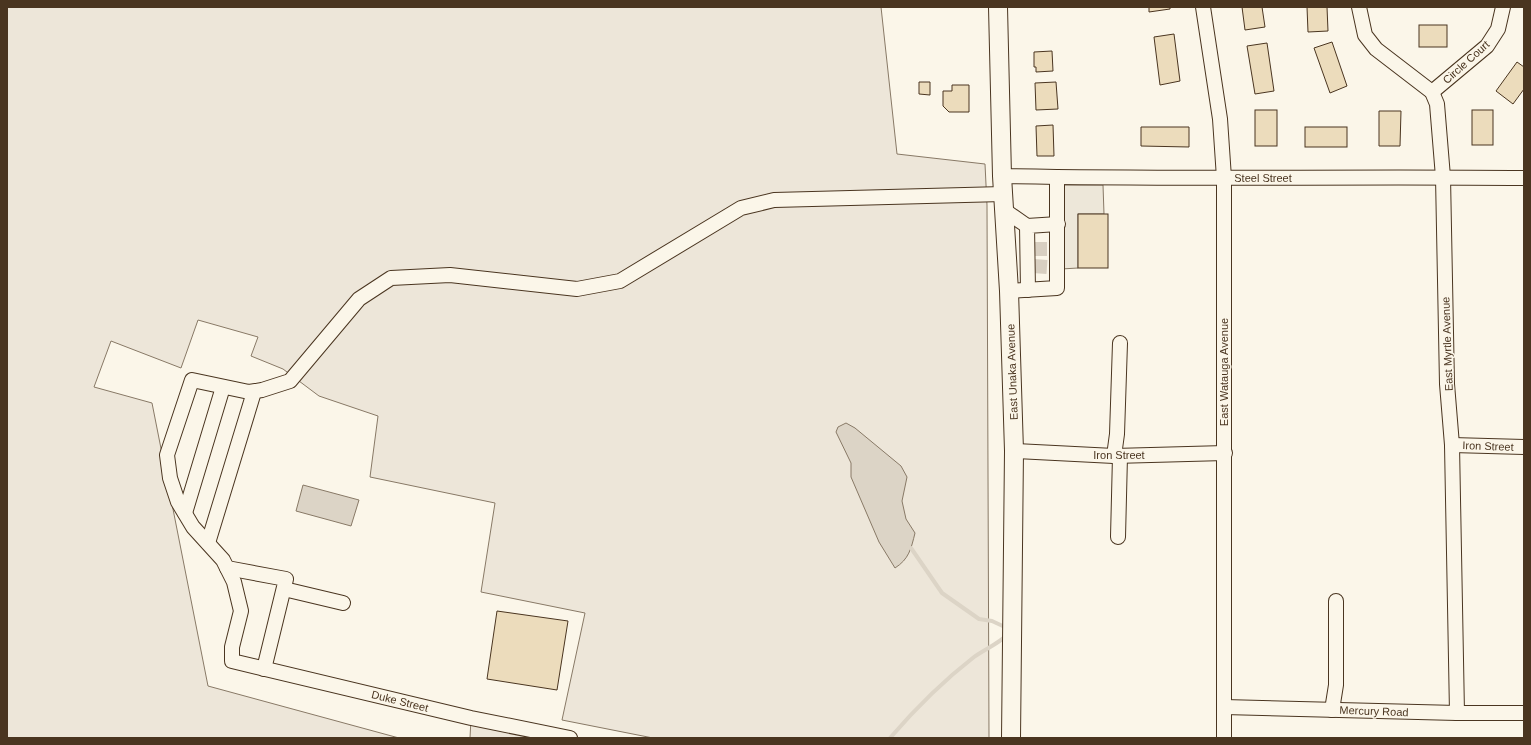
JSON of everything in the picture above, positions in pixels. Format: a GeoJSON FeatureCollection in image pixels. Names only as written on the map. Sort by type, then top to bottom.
{"type":"FeatureCollection","features":[{"type":"Feature","properties":{"kind":"main road","name":"East Unaka Avenue"},"geometry":{"type":"LineString","coordinates":[[998,7],[1002,176],[1009,291],[1014,451],[1011,738]]}},
{"type":"Feature","properties":{"kind":"street","name":"East Watauga Avenue"},"geometry":{"type":"LineString","coordinates":[[1203,7],[1220,119],[1224,178],[1224,738]]}},
{"type":"Feature","properties":{"kind":"street"},"geometry":{"type":"LineString","coordinates":[[1360,7],[1365,36],[1376,49],[1432,92]]}},
{"type":"Feature","properties":{"kind":"street","name":"Circle Court"},"geometry":{"type":"LineString","coordinates":[[1432,92],[1487,46],[1498,29],[1503,7]]}},
{"type":"Feature","properties":{"kind":"street","name":"East Myrtle Avenue"},"geometry":{"type":"LineString","coordinates":[[1432,92],[1437,104],[1440,121],[1443,177],[1447,384],[1452,445],[1457,714]]}},
{"type":"Feature","properties":{"kind":"street","name":"Steel Street"},"geometry":{"type":"LineString","coordinates":[[1002,176],[1524,178]]}},
{"type":"Feature","properties":{"kind":"street"},"geometry":{"type":"LineString","coordinates":[[1009,291],[1057,288],[1052,267],[1052,249],[1058,224],[1057,177]]}},
{"type":"Feature","properties":{"kind":"street"},"geometry":{"type":"LineString","coordinates":[[264,669],[286,579],[227,568],[223,560],[193,527],[178,502],[170,478],[168,455],[192,380],[249,392],[262,390],[290,381],[359,299],[391,278],[450,275],[577,289],[620,281],[741,208],[774,200],[1003,202],[1027,226],[1030,249],[1028,290]]}},
{"type":"Feature","properties":{"kind":"street"},"geometry":{"type":"LineString","coordinates":[[1027,226],[1058,224]]}},
{"type":"Feature","properties":{"kind":"street"},"geometry":{"type":"LineString","coordinates":[[1118,537],[1117,434],[1120,343]]}},
{"type":"Feature","properties":{"kind":"street"},"geometry":{"type":"LineString","coordinates":[[185,513],[223,387]]}},
{"type":"Feature","properties":{"kind":"street"},"geometry":{"type":"LineString","coordinates":[[208,543],[254,392]]}},
{"type":"Feature","properties":{"kind":"street","name":"Iron Street"},"geometry":{"type":"LineString","coordinates":[[1452,445],[1524,447]]}},
{"type":"Feature","properties":{"kind":"street","name":"Iron Street"},"geometry":{"type":"LineString","coordinates":[[1014,451],[1117,456],[1225,453]]}},
{"type":"Feature","properties":{"kind":"street","name":"Duke Street"},"geometry":{"type":"LineString","coordinates":[[227,568],[234,582],[241,611],[232,647],[232,661],[544,735],[570,738]]}},
{"type":"Feature","properties":{"kind":"street"},"geometry":{"type":"LineString","coordinates":[[284,589],[343,603]]}},
{"type":"Feature","properties":{"kind":"street"},"geometry":{"type":"LineString","coordinates":[[1332,710],[1336,685],[1336,601]]}},
{"type":"Feature","properties":{"kind":"street","name":"Mercury Road"},"geometry":{"type":"LineString","coordinates":[[1224,707],[1457,714],[1524,713]]}},
{"type":"Feature","properties":{"kind":"shaded area"},"geometry":{"type":"Polygon","coordinates":[[[7,7],[881,7],[897,154],[985,164],[987,205],[989,738],[653,738],[562,720],[585,613],[481,592],[495,503],[370,477],[378,416],[319,396],[283,369],[251,356],[258,337],[198,320],[181,368],[111,341],[94,387],[152,403],[208,686],[399,738],[7,738],[7,7]]]}},
{"type":"Feature","properties":{"kind":"shaded area"},"geometry":{"type":"Polygon","coordinates":[[[1061,185],[1103,185],[1104,214],[1078,214],[1078,268],[1061,269],[1061,185]]]}},
{"type":"Feature","properties":{"kind":"shaded area"},"geometry":{"type":"Polygon","coordinates":[[[846,423],[855,428],[901,466],[907,477],[902,501],[906,519],[915,533],[909,553],[900,565],[895,568],[879,542],[851,477],[851,463],[836,432],[838,427],[846,423]]]}},
{"type":"Feature","properties":{"kind":"shaded area"},"geometry":{"type":"Polygon","coordinates":[[[303,485],[359,500],[351,526],[296,511],[303,485]]]}},
{"type":"Feature","properties":{"kind":"shaded area"},"geometry":{"type":"Polygon","coordinates":[[[471,718],[561,738],[470,738],[471,718]]]}},
{"type":"Feature","properties":{"kind":"building"},"geometry":{"type":"Polygon","coordinates":[[[1149,7],[1170,7],[1170,9],[1149,12],[1149,7]]]}},
{"type":"Feature","properties":{"kind":"building"},"geometry":{"type":"Polygon","coordinates":[[[1242,7],[1262,7],[1265,27],[1245,30],[1242,7]]]}},
{"type":"Feature","properties":{"kind":"building"},"geometry":{"type":"Polygon","coordinates":[[[1307,7],[1327,7],[1328,31],[1308,32],[1307,7]]]}},
{"type":"Feature","properties":{"kind":"building"},"geometry":{"type":"Polygon","coordinates":[[[1419,25],[1447,25],[1447,47],[1419,47],[1419,25]]]}},
{"type":"Feature","properties":{"kind":"building"},"geometry":{"type":"Polygon","coordinates":[[[1174,34],[1180,81],[1160,85],[1154,37],[1174,34]]]}},
{"type":"Feature","properties":{"kind":"building"},"geometry":{"type":"Polygon","coordinates":[[[1332,42],[1347,86],[1330,93],[1314,48],[1332,42]]]}},
{"type":"Feature","properties":{"kind":"building"},"geometry":{"type":"Polygon","coordinates":[[[1267,43],[1274,91],[1255,94],[1247,46],[1267,43]]]}},
{"type":"Feature","properties":{"kind":"building"},"geometry":{"type":"Polygon","coordinates":[[[1052,51],[1053,71],[1036,72],[1036,67],[1034,67],[1034,52],[1052,51]]]}},
{"type":"Feature","properties":{"kind":"building"},"geometry":{"type":"Polygon","coordinates":[[[1517,62],[1524,67],[1524,89],[1513,104],[1496,91],[1517,62]]]}},
{"type":"Feature","properties":{"kind":"building"},"geometry":{"type":"Polygon","coordinates":[[[919,82],[930,82],[930,95],[919,94],[919,82]]]}},
{"type":"Feature","properties":{"kind":"building"},"geometry":{"type":"Polygon","coordinates":[[[1056,82],[1058,109],[1036,110],[1035,83],[1056,82]]]}},
{"type":"Feature","properties":{"kind":"building"},"geometry":{"type":"Polygon","coordinates":[[[952,85],[969,85],[969,112],[949,112],[943,106],[943,91],[952,91],[952,85]]]}},
{"type":"Feature","properties":{"kind":"building"},"geometry":{"type":"Polygon","coordinates":[[[1255,110],[1277,110],[1277,146],[1255,146],[1255,110]]]}},
{"type":"Feature","properties":{"kind":"building"},"geometry":{"type":"Polygon","coordinates":[[[1472,110],[1493,110],[1493,145],[1472,145],[1472,110]]]}},
{"type":"Feature","properties":{"kind":"building"},"geometry":{"type":"Polygon","coordinates":[[[1379,111],[1401,111],[1400,146],[1379,146],[1379,111]]]}},
{"type":"Feature","properties":{"kind":"building"},"geometry":{"type":"Polygon","coordinates":[[[1053,125],[1054,156],[1037,156],[1036,126],[1053,125]]]}},
{"type":"Feature","properties":{"kind":"building"},"geometry":{"type":"Polygon","coordinates":[[[1141,127],[1189,127],[1189,147],[1141,146],[1141,127]]]}},
{"type":"Feature","properties":{"kind":"building"},"geometry":{"type":"Polygon","coordinates":[[[1305,127],[1347,127],[1347,147],[1305,147],[1305,127]]]}},
{"type":"Feature","properties":{"kind":"building"},"geometry":{"type":"Polygon","coordinates":[[[1078,214],[1108,214],[1108,268],[1078,268],[1078,214]]]}},
{"type":"Feature","properties":{"kind":"building"},"geometry":{"type":"Polygon","coordinates":[[[497,611],[568,621],[557,690],[487,679],[497,611]]]}},
{"type":"Feature","properties":{"kind":"waterway"},"geometry":{"type":"LineString","coordinates":[[911,548],[942,593],[979,619],[992,621],[1007,628]]}},
{"type":"Feature","properties":{"kind":"waterway"},"geometry":{"type":"LineString","coordinates":[[890,738],[909,716],[951,676],[974,657],[1007,635]]}},
{"type":"Feature","properties":{"kind":"tunnel"},"geometry":{"type":"LineString","coordinates":[[1033,249],[1047,249]]}},
{"type":"Feature","properties":{"kind":"tunnel"},"geometry":{"type":"LineString","coordinates":[[1033,266],[1047,267]]}}]}
